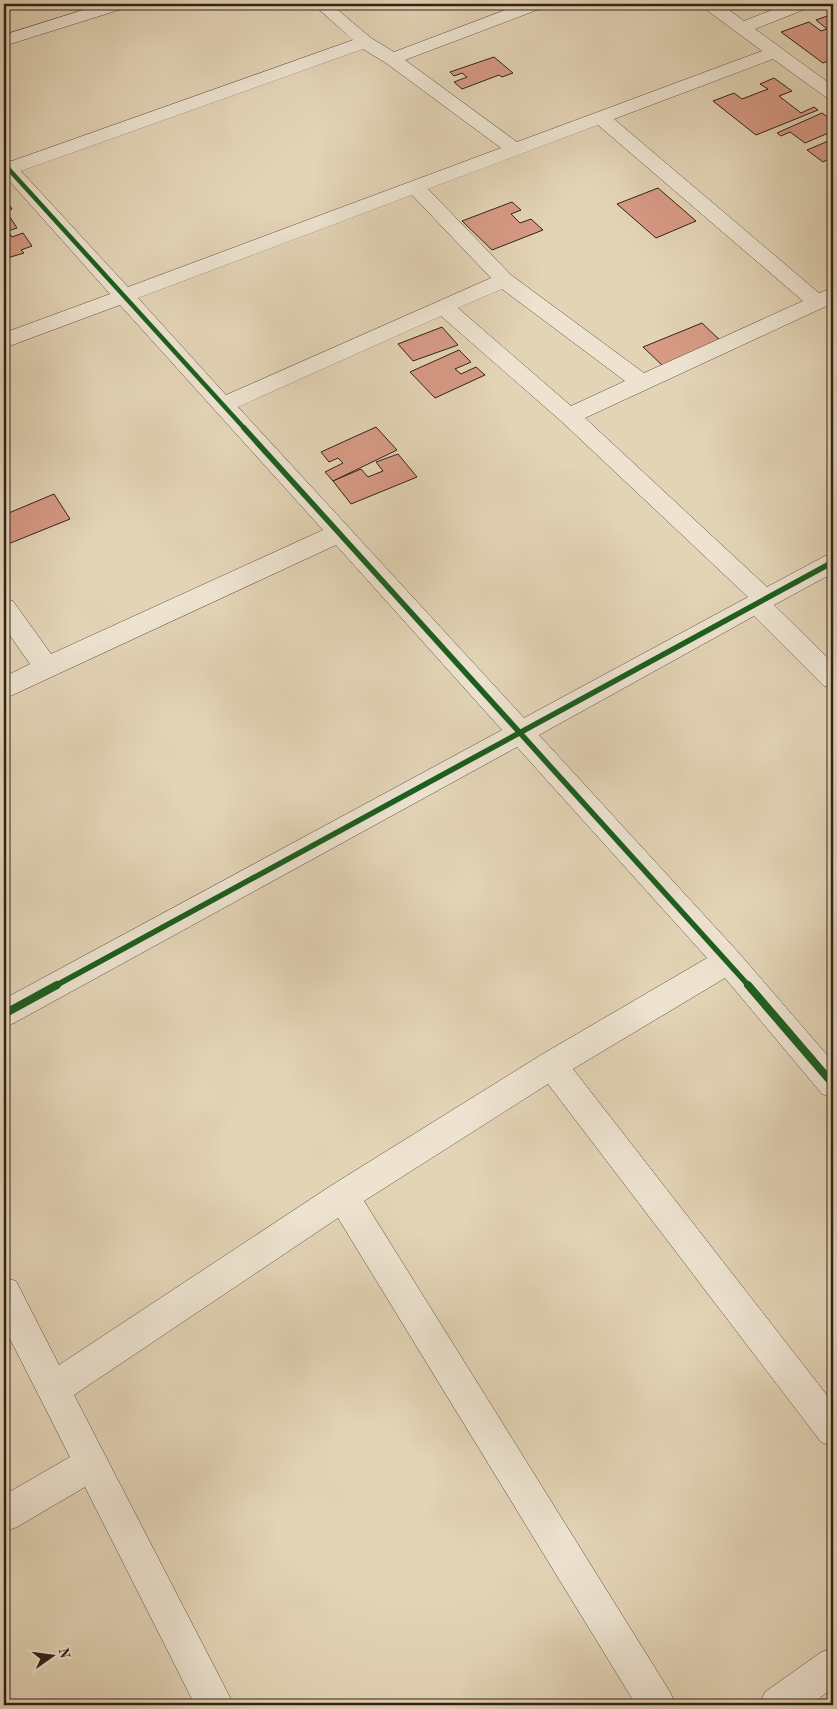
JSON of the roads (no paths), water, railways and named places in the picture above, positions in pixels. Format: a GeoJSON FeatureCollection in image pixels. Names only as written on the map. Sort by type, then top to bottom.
{"type":"FeatureCollection","features":[{"type":"Feature","properties":{"kind":"street"},"geometry":{"type":"LineString","coordinates":[[68,4],[82,16]]}},
{"type":"Feature","properties":{"kind":"street"},"geometry":{"type":"LineString","coordinates":[[4,41],[119,4]]}},
{"type":"Feature","properties":{"kind":"street"},"geometry":{"type":"LineString","coordinates":[[321,4],[365,42],[392,59],[516,150]]}},
{"type":"Feature","properties":{"kind":"street"},"geometry":{"type":"LineString","coordinates":[[392,59],[536,4]]}},
{"type":"Feature","properties":{"kind":"street"},"geometry":{"type":"LineString","coordinates":[[710,4],[833,94]]}},
{"type":"Feature","properties":{"kind":"street"},"geometry":{"type":"LineString","coordinates":[[743,27],[802,4]]}},
{"type":"Feature","properties":{"kind":"street"},"geometry":{"type":"LineString","coordinates":[[365,42],[6,167],[728,961],[833,1084]]}},
{"type":"Feature","properties":{"kind":"street"},"geometry":{"type":"LineString","coordinates":[[4,341],[775,52]]}},
{"type":"Feature","properties":{"kind":"street"},"geometry":{"type":"LineString","coordinates":[[569,416],[826,299],[600,117]]}},
{"type":"Feature","properties":{"kind":"street"},"geometry":{"type":"LineString","coordinates":[[415,187],[504,280],[641,382]]}},
{"type":"Feature","properties":{"kind":"street"},"geometry":{"type":"LineString","coordinates":[[223,405],[504,280]]}},
{"type":"Feature","properties":{"kind":"street"},"geometry":{"type":"LineString","coordinates":[[444,307],[569,416],[761,601],[833,680]]}},
{"type":"Feature","properties":{"kind":"street"},"geometry":{"type":"LineString","coordinates":[[4,689],[46,667],[340,533]]}},
{"type":"Feature","properties":{"kind":"street"},"geometry":{"type":"LineString","coordinates":[[4,1014],[833,562]]}},
{"type":"Feature","properties":{"kind":"street"},"geometry":{"type":"LineString","coordinates":[[4,608],[46,667]]}},
{"type":"Feature","properties":{"kind":"street"},"geometry":{"type":"LineString","coordinates":[[53,1389],[343,1196],[552,1065],[728,961]]}},
{"type":"Feature","properties":{"kind":"street"},"geometry":{"type":"LineString","coordinates":[[552,1065],[833,1430]]}},
{"type":"Feature","properties":{"kind":"street"},"geometry":{"type":"LineString","coordinates":[[343,1196],[657,1705]]}},
{"type":"Feature","properties":{"kind":"street"},"geometry":{"type":"LineString","coordinates":[[4,1292],[215,1705]]}},
{"type":"Feature","properties":{"kind":"street"},"geometry":{"type":"LineString","coordinates":[[4,1514],[92,1464]]}},
{"type":"Feature","properties":{"kind":"street"},"geometry":{"type":"LineString","coordinates":[[778,1705],[833,1666]]}}]}
